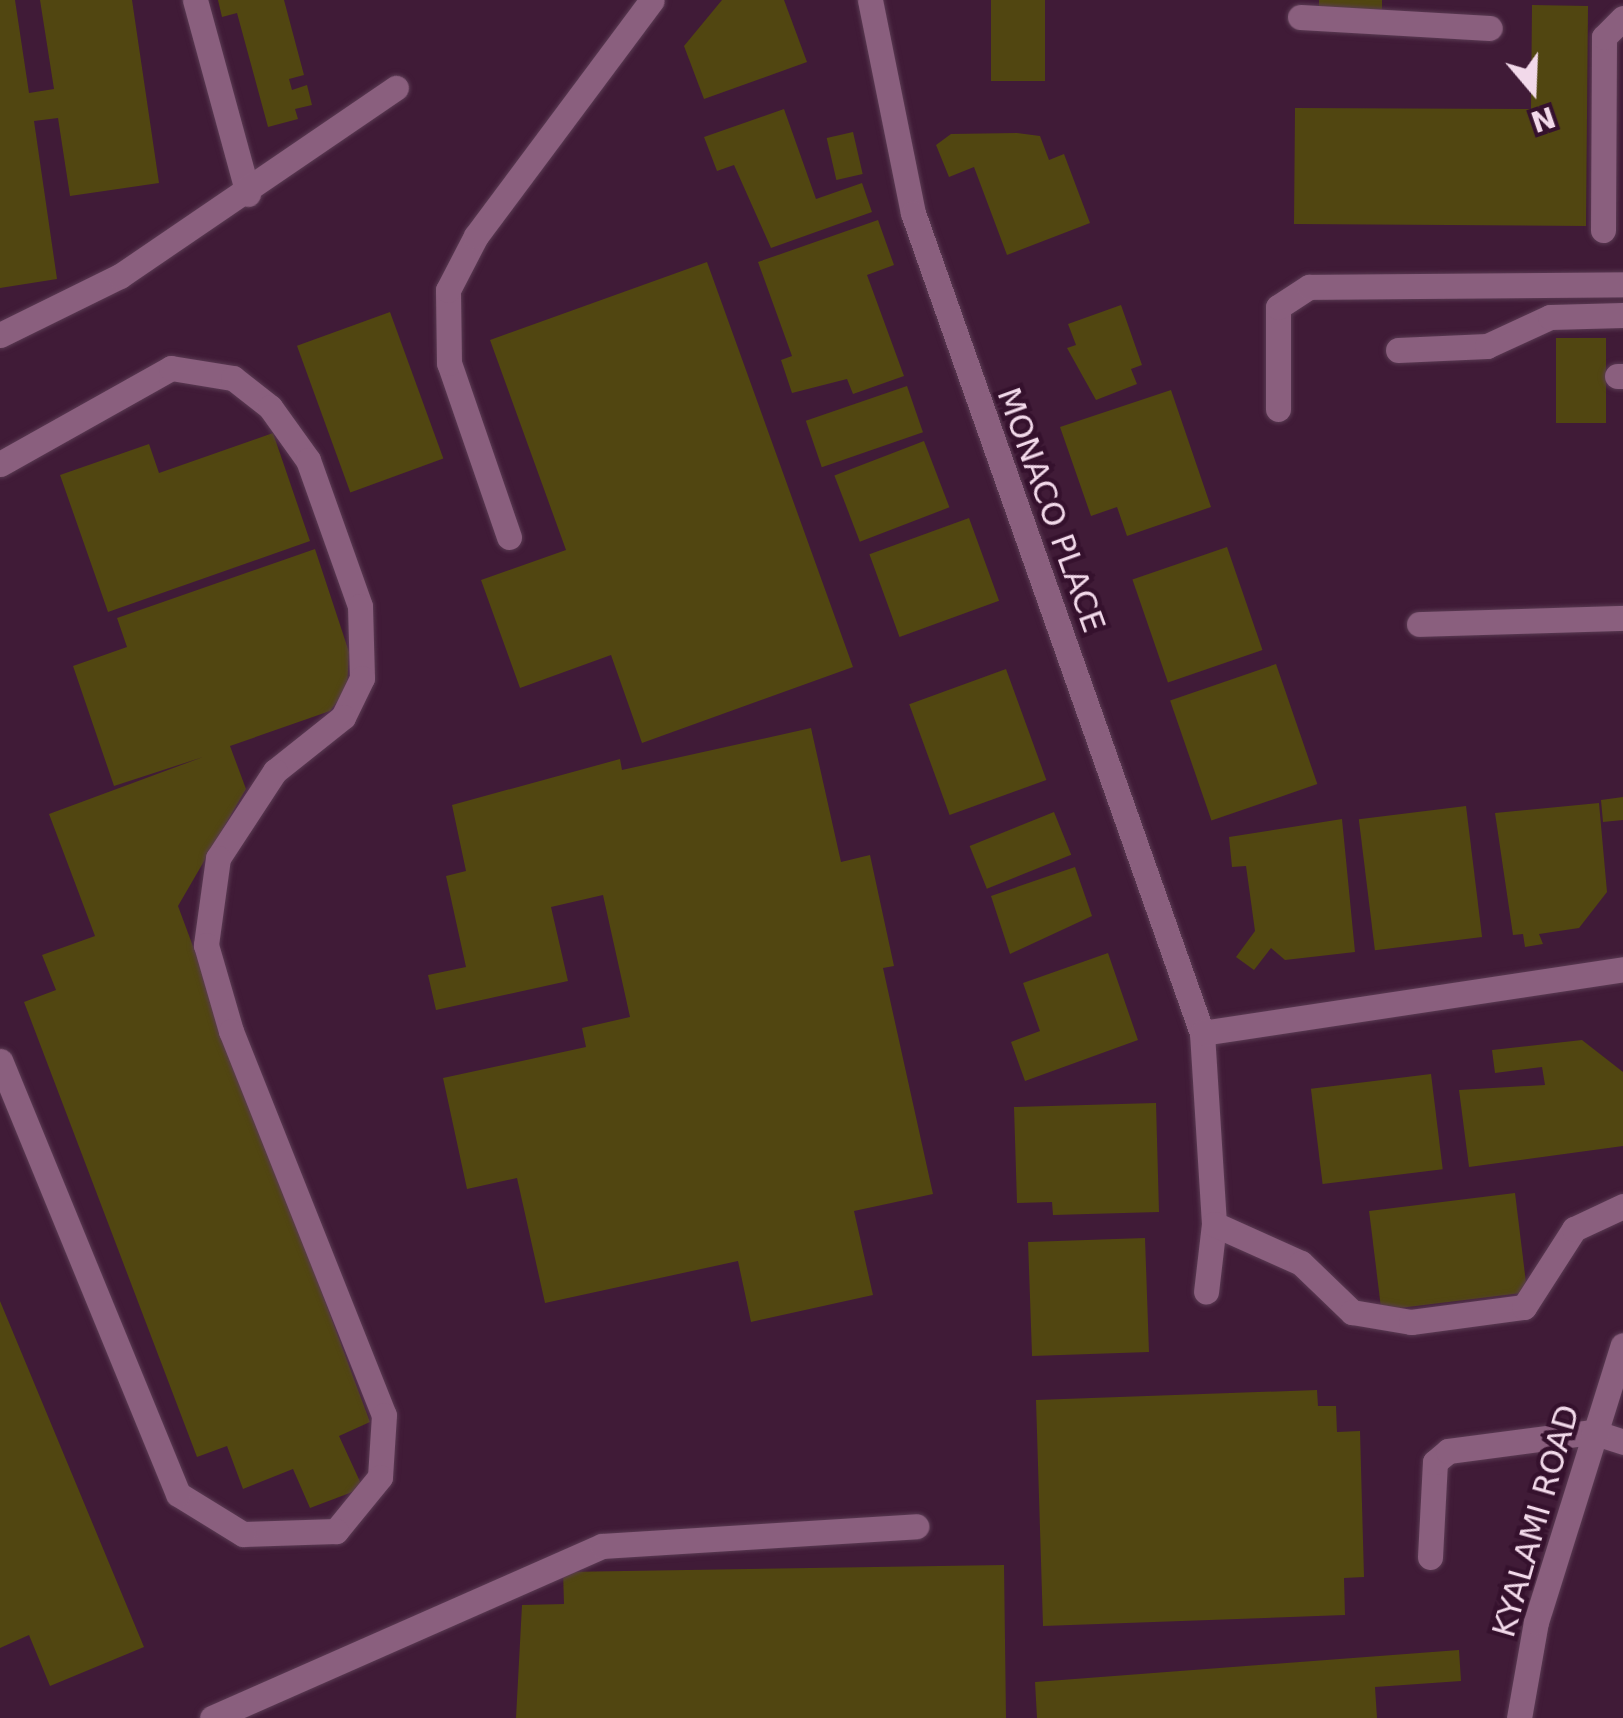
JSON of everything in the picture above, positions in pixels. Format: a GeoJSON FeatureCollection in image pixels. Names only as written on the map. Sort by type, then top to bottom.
{"type":"FeatureCollection","features":[{"type":"Feature","properties":{"kind":"lane"},"geometry":{"type":"LineString","coordinates":[[195,0],[248,194]]}},
{"type":"Feature","properties":{"kind":"lane"},"geometry":{"type":"LineString","coordinates":[[509,537],[449,363],[448,290],[476,236],[652,0]]}},
{"type":"Feature","properties":{"kind":"lane","name":"MONACO PLACE"},"geometry":{"type":"LineString","coordinates":[[870,0],[913,213],[1202,1033],[1214,1224],[1206,1292]]}},
{"type":"Feature","properties":{"kind":"lane"},"geometry":{"type":"LineString","coordinates":[[1300,17],[1439,11],[1490,28]]}},
{"type":"Feature","properties":{"kind":"lane"},"geometry":{"type":"LineString","coordinates":[[1603,230],[1604,37],[1623,18]]}},
{"type":"Feature","properties":{"kind":"lane"},"geometry":{"type":"LineString","coordinates":[[0,335],[86,296],[248,194],[396,88]]}},
{"type":"Feature","properties":{"kind":"lane"},"geometry":{"type":"LineString","coordinates":[[1278,408],[1278,307],[1309,286],[1623,284]]}},
{"type":"Feature","properties":{"kind":"lane"},"geometry":{"type":"LineString","coordinates":[[1398,350],[1487,346],[1550,317],[1623,314]]}},
{"type":"Feature","properties":{"kind":"lane"},"geometry":{"type":"LineString","coordinates":[[0,464],[171,368],[234,378],[270,407],[308,460],[360,606],[362,678],[343,717],[274,770],[218,858],[206,945],[231,1031],[384,1415],[380,1477],[336,1532],[243,1534],[178,1494],[0,1061]]}},
{"type":"Feature","properties":{"kind":"lane"},"geometry":{"type":"LineString","coordinates":[[1420,624],[1623,618]]}},
{"type":"Feature","properties":{"kind":"lane"},"geometry":{"type":"LineString","coordinates":[[1202,1033],[1623,969]]}},
{"type":"Feature","properties":{"kind":"lane"},"geometry":{"type":"LineString","coordinates":[[1214,1224],[1301,1263],[1352,1312],[1411,1322],[1524,1308],[1574,1228],[1623,1206]]}},
{"type":"Feature","properties":{"kind":"lane","name":"KYALAMI ROAD"},"geometry":{"type":"LineString","coordinates":[[1520,1718],[1536,1622],[1623,1345]]}},
{"type":"Feature","properties":{"kind":"lane"},"geometry":{"type":"LineString","coordinates":[[1430,1557],[1440,1456],[1472,1443],[1593,1432],[1623,1442]]}},
{"type":"Feature","properties":{"kind":"lane"},"geometry":{"type":"LineString","coordinates":[[212,1718],[602,1546],[916,1526]]}},
{"type":"Feature","properties":{"kind":"building"},"geometry":{"type":"Polygon","coordinates":[[[0,0],[15,0],[29,93],[54,89],[40,0],[132,0],[159,183],[70,196],[58,118],[34,121],[57,279],[0,288],[0,0]]]}},
{"type":"Feature","properties":{"kind":"building"},"geometry":{"type":"Polygon","coordinates":[[[218,0],[284,0],[304,75],[289,79],[292,90],[307,85],[312,105],[295,109],[298,119],[268,127],[237,13],[222,17],[218,0]]]}},
{"type":"Feature","properties":{"kind":"building"},"geometry":{"type":"Polygon","coordinates":[[[722,0],[784,0],[807,62],[704,99],[684,46],[722,0]]]}},
{"type":"Feature","properties":{"kind":"building"},"geometry":{"type":"Polygon","coordinates":[[[991,0],[1045,0],[1045,81],[991,81],[991,0]]]}},
{"type":"Feature","properties":{"kind":"building"},"geometry":{"type":"Polygon","coordinates":[[[1319,0],[1382,0],[1382,9],[1319,9],[1319,0]]]}},
{"type":"Feature","properties":{"kind":"building"},"geometry":{"type":"Polygon","coordinates":[[[1532,5],[1588,6],[1586,226],[1294,224],[1295,108],[1531,109],[1532,5]]]}},
{"type":"Feature","properties":{"kind":"building"},"geometry":{"type":"Polygon","coordinates":[[[784,109],[816,199],[862,183],[872,212],[771,248],[734,165],[717,171],[704,137],[784,109]]]}},
{"type":"Feature","properties":{"kind":"building"},"geometry":{"type":"Polygon","coordinates":[[[853,132],[863,174],[836,180],[827,138],[853,132]]]}},
{"type":"Feature","properties":{"kind":"building"},"geometry":{"type":"Polygon","coordinates":[[[951,134],[1040,136],[1049,160],[1064,154],[1090,223],[1007,255],[974,167],[949,177],[936,145],[951,134]]]}},
{"type":"Feature","properties":{"kind":"building"},"geometry":{"type":"Polygon","coordinates":[[[878,220],[894,265],[867,275],[904,376],[853,394],[847,379],[792,393],[781,360],[792,356],[758,262],[878,220]]]}},
{"type":"Feature","properties":{"kind":"building"},"geometry":{"type":"Polygon","coordinates":[[[707,262],[853,667],[642,743],[611,655],[520,688],[481,580],[566,550],[490,340],[707,262]]]}},
{"type":"Feature","properties":{"kind":"building"},"geometry":{"type":"Polygon","coordinates":[[[1121,305],[1142,365],[1131,369],[1137,384],[1096,400],[1067,348],[1076,345],[1068,324],[1121,305]]]}},
{"type":"Feature","properties":{"kind":"building"},"geometry":{"type":"Polygon","coordinates":[[[390,312],[443,459],[350,492],[297,346],[390,312]]]}},
{"type":"Feature","properties":{"kind":"building"},"geometry":{"type":"Polygon","coordinates":[[[1556,338],[1606,338],[1606,423],[1556,423],[1556,338]]]}},
{"type":"Feature","properties":{"kind":"building"},"geometry":{"type":"Polygon","coordinates":[[[907,386],[923,432],[822,467],[806,421],[907,386]]]}},
{"type":"Feature","properties":{"kind":"building"},"geometry":{"type":"Polygon","coordinates":[[[1171,390],[1211,507],[1127,536],[1117,507],[1091,516],[1060,427],[1171,390]]]}},
{"type":"Feature","properties":{"kind":"building"},"geometry":{"type":"Polygon","coordinates":[[[273,433],[310,541],[108,612],[60,475],[149,444],[159,473],[273,433]]]}},
{"type":"Feature","properties":{"kind":"building"},"geometry":{"type":"Polygon","coordinates":[[[924,441],[949,507],[860,542],[834,475],[924,441]]]}},
{"type":"Feature","properties":{"kind":"building"},"geometry":{"type":"Polygon","coordinates":[[[969,518],[999,601],[899,637],[869,554],[969,518]]]}},
{"type":"Feature","properties":{"kind":"building"},"geometry":{"type":"Polygon","coordinates":[[[1227,547],[1262,650],[1168,683],[1132,580],[1227,547]]]}},
{"type":"Feature","properties":{"kind":"building"},"geometry":{"type":"Polygon","coordinates":[[[315,549],[349,652],[347,689],[330,711],[230,746],[246,789],[178,906],[370,1422],[339,1436],[363,1488],[310,1508],[293,1469],[243,1489],[227,1446],[197,1457],[24,1002],[56,990],[42,955],[95,936],[49,814],[203,757],[114,786],[73,666],[127,647],[117,618],[315,549]]]}},
{"type":"Feature","properties":{"kind":"building"},"geometry":{"type":"Polygon","coordinates":[[[1276,664],[1317,784],[1211,821],[1170,700],[1276,664]]]}},
{"type":"Feature","properties":{"kind":"building"},"geometry":{"type":"Polygon","coordinates":[[[1006,669],[1046,780],[950,815],[909,704],[1006,669]]]}},
{"type":"Feature","properties":{"kind":"building"},"geometry":{"type":"Polygon","coordinates":[[[811,728],[841,862],[870,855],[894,966],[883,968],[933,1194],[854,1211],[873,1295],[751,1322],[738,1261],[545,1303],[517,1178],[467,1189],[443,1078],[586,1047],[582,1028],[630,1017],[603,895],[551,907],[568,981],[436,1010],[428,975],[466,967],[446,876],[466,871],[452,805],[620,759],[622,770],[811,728]]]}},
{"type":"Feature","properties":{"kind":"building"},"geometry":{"type":"Polygon","coordinates":[[[1623,797],[1623,820],[1603,822],[1601,800],[1623,797]]]}},
{"type":"Feature","properties":{"kind":"building"},"geometry":{"type":"Polygon","coordinates":[[[1599,803],[1607,892],[1579,928],[1539,934],[1543,944],[1525,947],[1523,934],[1513,935],[1495,813],[1599,803]]]}},
{"type":"Feature","properties":{"kind":"building"},"geometry":{"type":"Polygon","coordinates":[[[1466,806],[1482,937],[1375,950],[1359,819],[1466,806]]]}},
{"type":"Feature","properties":{"kind":"building"},"geometry":{"type":"Polygon","coordinates":[[[1054,812],[1071,855],[987,889],[970,846],[1054,812]]]}},
{"type":"Feature","properties":{"kind":"building"},"geometry":{"type":"Polygon","coordinates":[[[1342,819],[1355,952],[1285,960],[1271,948],[1254,970],[1236,957],[1255,931],[1246,866],[1232,867],[1229,837],[1342,819]]]}},
{"type":"Feature","properties":{"kind":"building"},"geometry":{"type":"Polygon","coordinates":[[[1075,867],[1092,916],[1010,954],[991,896],[1075,867]]]}},
{"type":"Feature","properties":{"kind":"building"},"geometry":{"type":"Polygon","coordinates":[[[1108,953],[1138,1040],[1025,1081],[1011,1042],[1040,1031],[1023,983],[1108,953]]]}},
{"type":"Feature","properties":{"kind":"building"},"geometry":{"type":"Polygon","coordinates":[[[1582,1040],[1623,1072],[1623,1146],[1469,1167],[1459,1090],[1545,1085],[1542,1067],[1495,1073],[1492,1050],[1582,1040]]]}},
{"type":"Feature","properties":{"kind":"building"},"geometry":{"type":"Polygon","coordinates":[[[1431,1074],[1443,1169],[1323,1184],[1311,1089],[1431,1074]]]}},
{"type":"Feature","properties":{"kind":"building"},"geometry":{"type":"Polygon","coordinates":[[[1156,1103],[1159,1212],[1053,1215],[1052,1202],[1017,1203],[1014,1107],[1156,1103]]]}},
{"type":"Feature","properties":{"kind":"building"},"geometry":{"type":"Polygon","coordinates":[[[1515,1193],[1527,1292],[1381,1310],[1369,1211],[1515,1193]]]}},
{"type":"Feature","properties":{"kind":"building"},"geometry":{"type":"Polygon","coordinates":[[[1145,1238],[1149,1352],[1032,1356],[1028,1242],[1145,1238]]]}},
{"type":"Feature","properties":{"kind":"building"},"geometry":{"type":"Polygon","coordinates":[[[0,1301],[144,1647],[50,1686],[29,1635],[0,1648],[0,1301]]]}},
{"type":"Feature","properties":{"kind":"building"},"geometry":{"type":"Polygon","coordinates":[[[1317,1390],[1318,1406],[1336,1406],[1337,1432],[1360,1431],[1364,1577],[1344,1578],[1345,1615],[1043,1626],[1036,1400],[1317,1390]]]}},
{"type":"Feature","properties":{"kind":"building"},"geometry":{"type":"Polygon","coordinates":[[[1004,1565],[1006,1718],[516,1718],[522,1605],[564,1604],[563,1572],[1004,1565]]]}},
{"type":"Feature","properties":{"kind":"building"},"geometry":{"type":"Polygon","coordinates":[[[1459,1650],[1461,1681],[1375,1687],[1377,1718],[1037,1718],[1035,1682],[1459,1650]]]}}]}
